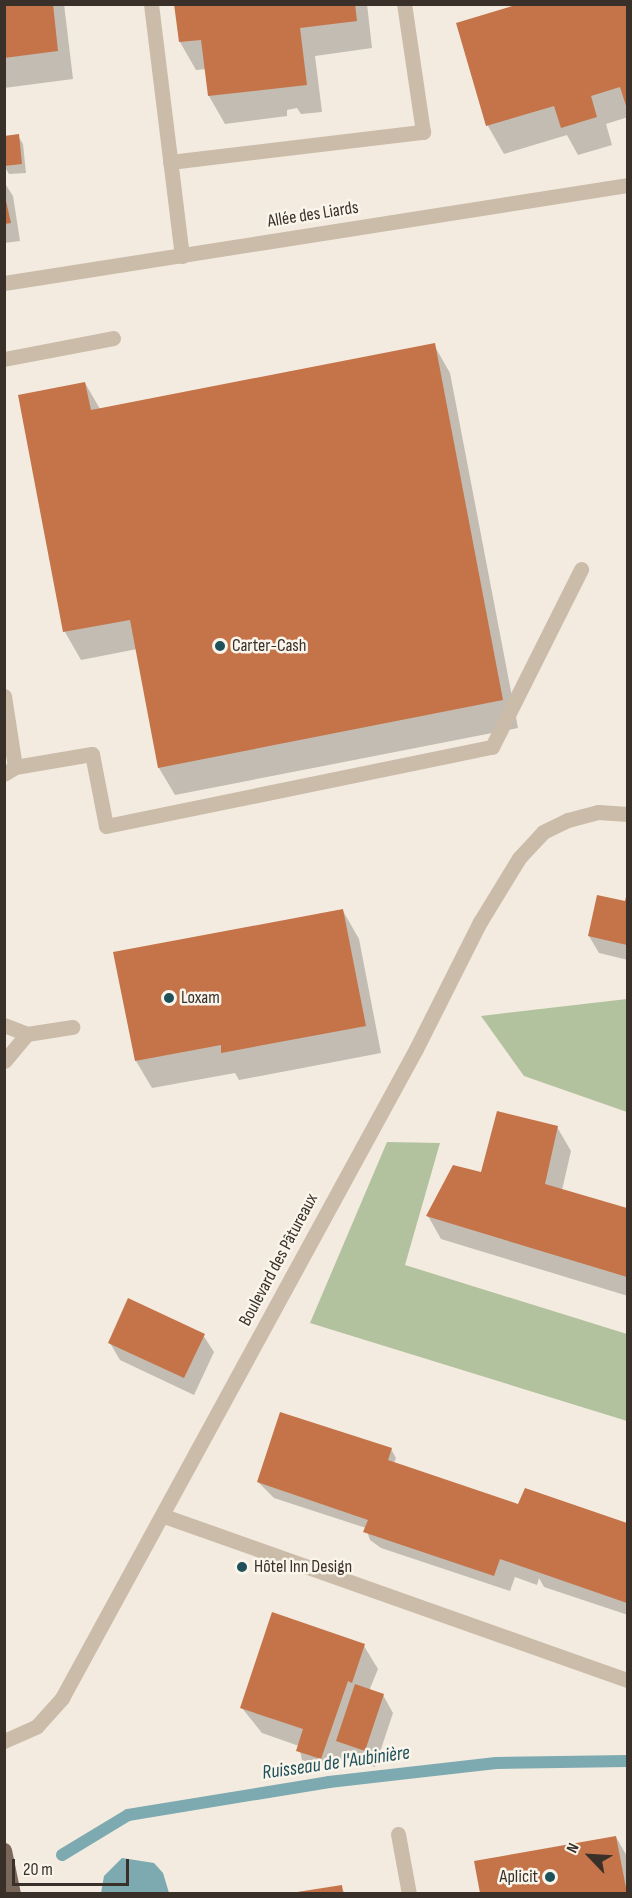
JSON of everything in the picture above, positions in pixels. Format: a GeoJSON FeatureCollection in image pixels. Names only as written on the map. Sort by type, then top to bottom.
{"type":"FeatureCollection","features":[{"type":"Feature","properties":{"kind":"main road"},"geometry":{"type":"LineString","coordinates":[[4,1850],[13,1893]]}},
{"type":"Feature","properties":{"kind":"street"},"geometry":{"type":"LineString","coordinates":[[151,4],[182,256]]}},
{"type":"Feature","properties":{"kind":"street"},"geometry":{"type":"LineString","coordinates":[[170,162],[423,132],[404,4]]}},
{"type":"Feature","properties":{"kind":"street","name":"Allée des Liards"},"geometry":{"type":"LineString","coordinates":[[4,283],[627,185]]}},
{"type":"Feature","properties":{"kind":"street"},"geometry":{"type":"LineString","coordinates":[[4,359],[113,338]]}},
{"type":"Feature","properties":{"kind":"street"},"geometry":{"type":"LineString","coordinates":[[4,696],[10,770],[92,754],[106,826],[492,747],[581,569]]}},
{"type":"Feature","properties":{"kind":"street","name":"Boulevard des Pâtureaux"},"geometry":{"type":"LineString","coordinates":[[4,1741],[38,1726],[62,1698],[164,1516],[416,1049],[480,922],[519,858],[543,832],[598,812],[627,814]]}},
{"type":"Feature","properties":{"kind":"street"},"geometry":{"type":"LineString","coordinates":[[4,1025],[27,1034],[72,1027]]}},
{"type":"Feature","properties":{"kind":"street"},"geometry":{"type":"LineString","coordinates":[[4,1061],[27,1034]]}},
{"type":"Feature","properties":{"kind":"street"},"geometry":{"type":"LineString","coordinates":[[164,1516],[627,1680]]}},
{"type":"Feature","properties":{"kind":"street"},"geometry":{"type":"LineString","coordinates":[[398,1834],[410,1893]]}},
{"type":"Feature","properties":{"kind":"green space"},"geometry":{"type":"Polygon","coordinates":[[[627,999],[627,1112],[524,1076],[481,1016],[627,999]]]}},
{"type":"Feature","properties":{"kind":"green space"},"geometry":{"type":"Polygon","coordinates":[[[387,1142],[440,1143],[405,1265],[627,1334],[627,1421],[310,1323],[387,1142]]]}},
{"type":"Feature","properties":{"kind":"water"},"geometry":{"type":"Polygon","coordinates":[[[122,1858],[154,1863],[163,1873],[169,1893],[101,1893],[104,1876],[122,1858]]]}},
{"type":"Feature","properties":{"kind":"building"},"geometry":{"type":"Polygon","coordinates":[[[4,4],[53,4],[58,51],[4,58],[4,4]]]}},
{"type":"Feature","properties":{"kind":"building"},"geometry":{"type":"Polygon","coordinates":[[[174,4],[355,4],[357,21],[300,28],[307,85],[208,96],[201,40],[179,42],[174,4]]]}},
{"type":"Feature","properties":{"kind":"building"},"geometry":{"type":"Polygon","coordinates":[[[519,4],[627,4],[627,109],[620,87],[591,96],[597,117],[561,128],[554,106],[486,126],[456,23],[519,4]]]}},
{"type":"Feature","properties":{"kind":"building"},"geometry":{"type":"Polygon","coordinates":[[[19,134],[22,164],[4,166],[4,136],[19,134]]]}},
{"type":"Feature","properties":{"kind":"building"},"geometry":{"type":"Polygon","coordinates":[[[4,192],[11,223],[4,224],[4,192]]]}},
{"type":"Feature","properties":{"kind":"building"},"geometry":{"type":"Polygon","coordinates":[[[435,343],[503,700],[158,768],[130,620],[63,632],[18,395],[85,382],[91,410],[435,343]]]}},
{"type":"Feature","properties":{"kind":"building"},"geometry":{"type":"Polygon","coordinates":[[[627,893],[627,945],[588,936],[597,895],[625,901],[627,893]]]}},
{"type":"Feature","properties":{"kind":"building"},"geometry":{"type":"Polygon","coordinates":[[[343,909],[366,1026],[221,1053],[221,1045],[135,1061],[113,952],[343,909]]]}},
{"type":"Feature","properties":{"kind":"building"},"geometry":{"type":"Polygon","coordinates":[[[497,1111],[558,1126],[545,1184],[627,1208],[627,1277],[426,1216],[453,1165],[481,1172],[497,1111]]]}},
{"type":"Feature","properties":{"kind":"building"},"geometry":{"type":"Polygon","coordinates":[[[128,1298],[205,1334],[184,1378],[108,1343],[128,1298]]]}},
{"type":"Feature","properties":{"kind":"building"},"geometry":{"type":"Polygon","coordinates":[[[280,1412],[392,1448],[388,1460],[518,1504],[525,1488],[627,1523],[627,1603],[500,1559],[494,1576],[363,1532],[368,1520],[257,1482],[280,1412]]]}},
{"type":"Feature","properties":{"kind":"building"},"geometry":{"type":"Polygon","coordinates":[[[272,1612],[365,1644],[352,1683],[348,1681],[321,1759],[296,1751],[303,1729],[240,1708],[272,1612]]]}},
{"type":"Feature","properties":{"kind":"building"},"geometry":{"type":"Polygon","coordinates":[[[355,1684],[384,1694],[365,1751],[336,1741],[355,1684]]]}},
{"type":"Feature","properties":{"kind":"building","name":"Aplicit"},"geometry":{"type":"Polygon","coordinates":[[[616,1836],[627,1893],[480,1893],[474,1861],[616,1836]]]}},
{"type":"Feature","properties":{"kind":"building"},"geometry":{"type":"Polygon","coordinates":[[[342,1885],[343,1893],[297,1892],[342,1885]]]}},
{"type":"Feature","properties":{"kind":"waterway","name":"Ruisseau de l'Aubinière"},"geometry":{"type":"LineString","coordinates":[[62,1855],[128,1815],[329,1782],[496,1763],[628,1761]]}},
{"type":"Feature","properties":{"kind":"place","name":"Carter-Cash"},"geometry":{"type":"Point","coordinates":[220,646]}},
{"type":"Feature","properties":{"kind":"place","name":"Loxam"},"geometry":{"type":"Point","coordinates":[169,998]}},
{"type":"Feature","properties":{"kind":"place","name":"Hôtel Inn Design"},"geometry":{"type":"Point","coordinates":[242,1567]}},
{"type":"Feature","properties":{"kind":"place","name":"Aplicit"},"geometry":{"type":"Point","coordinates":[550,1877]}}]}
